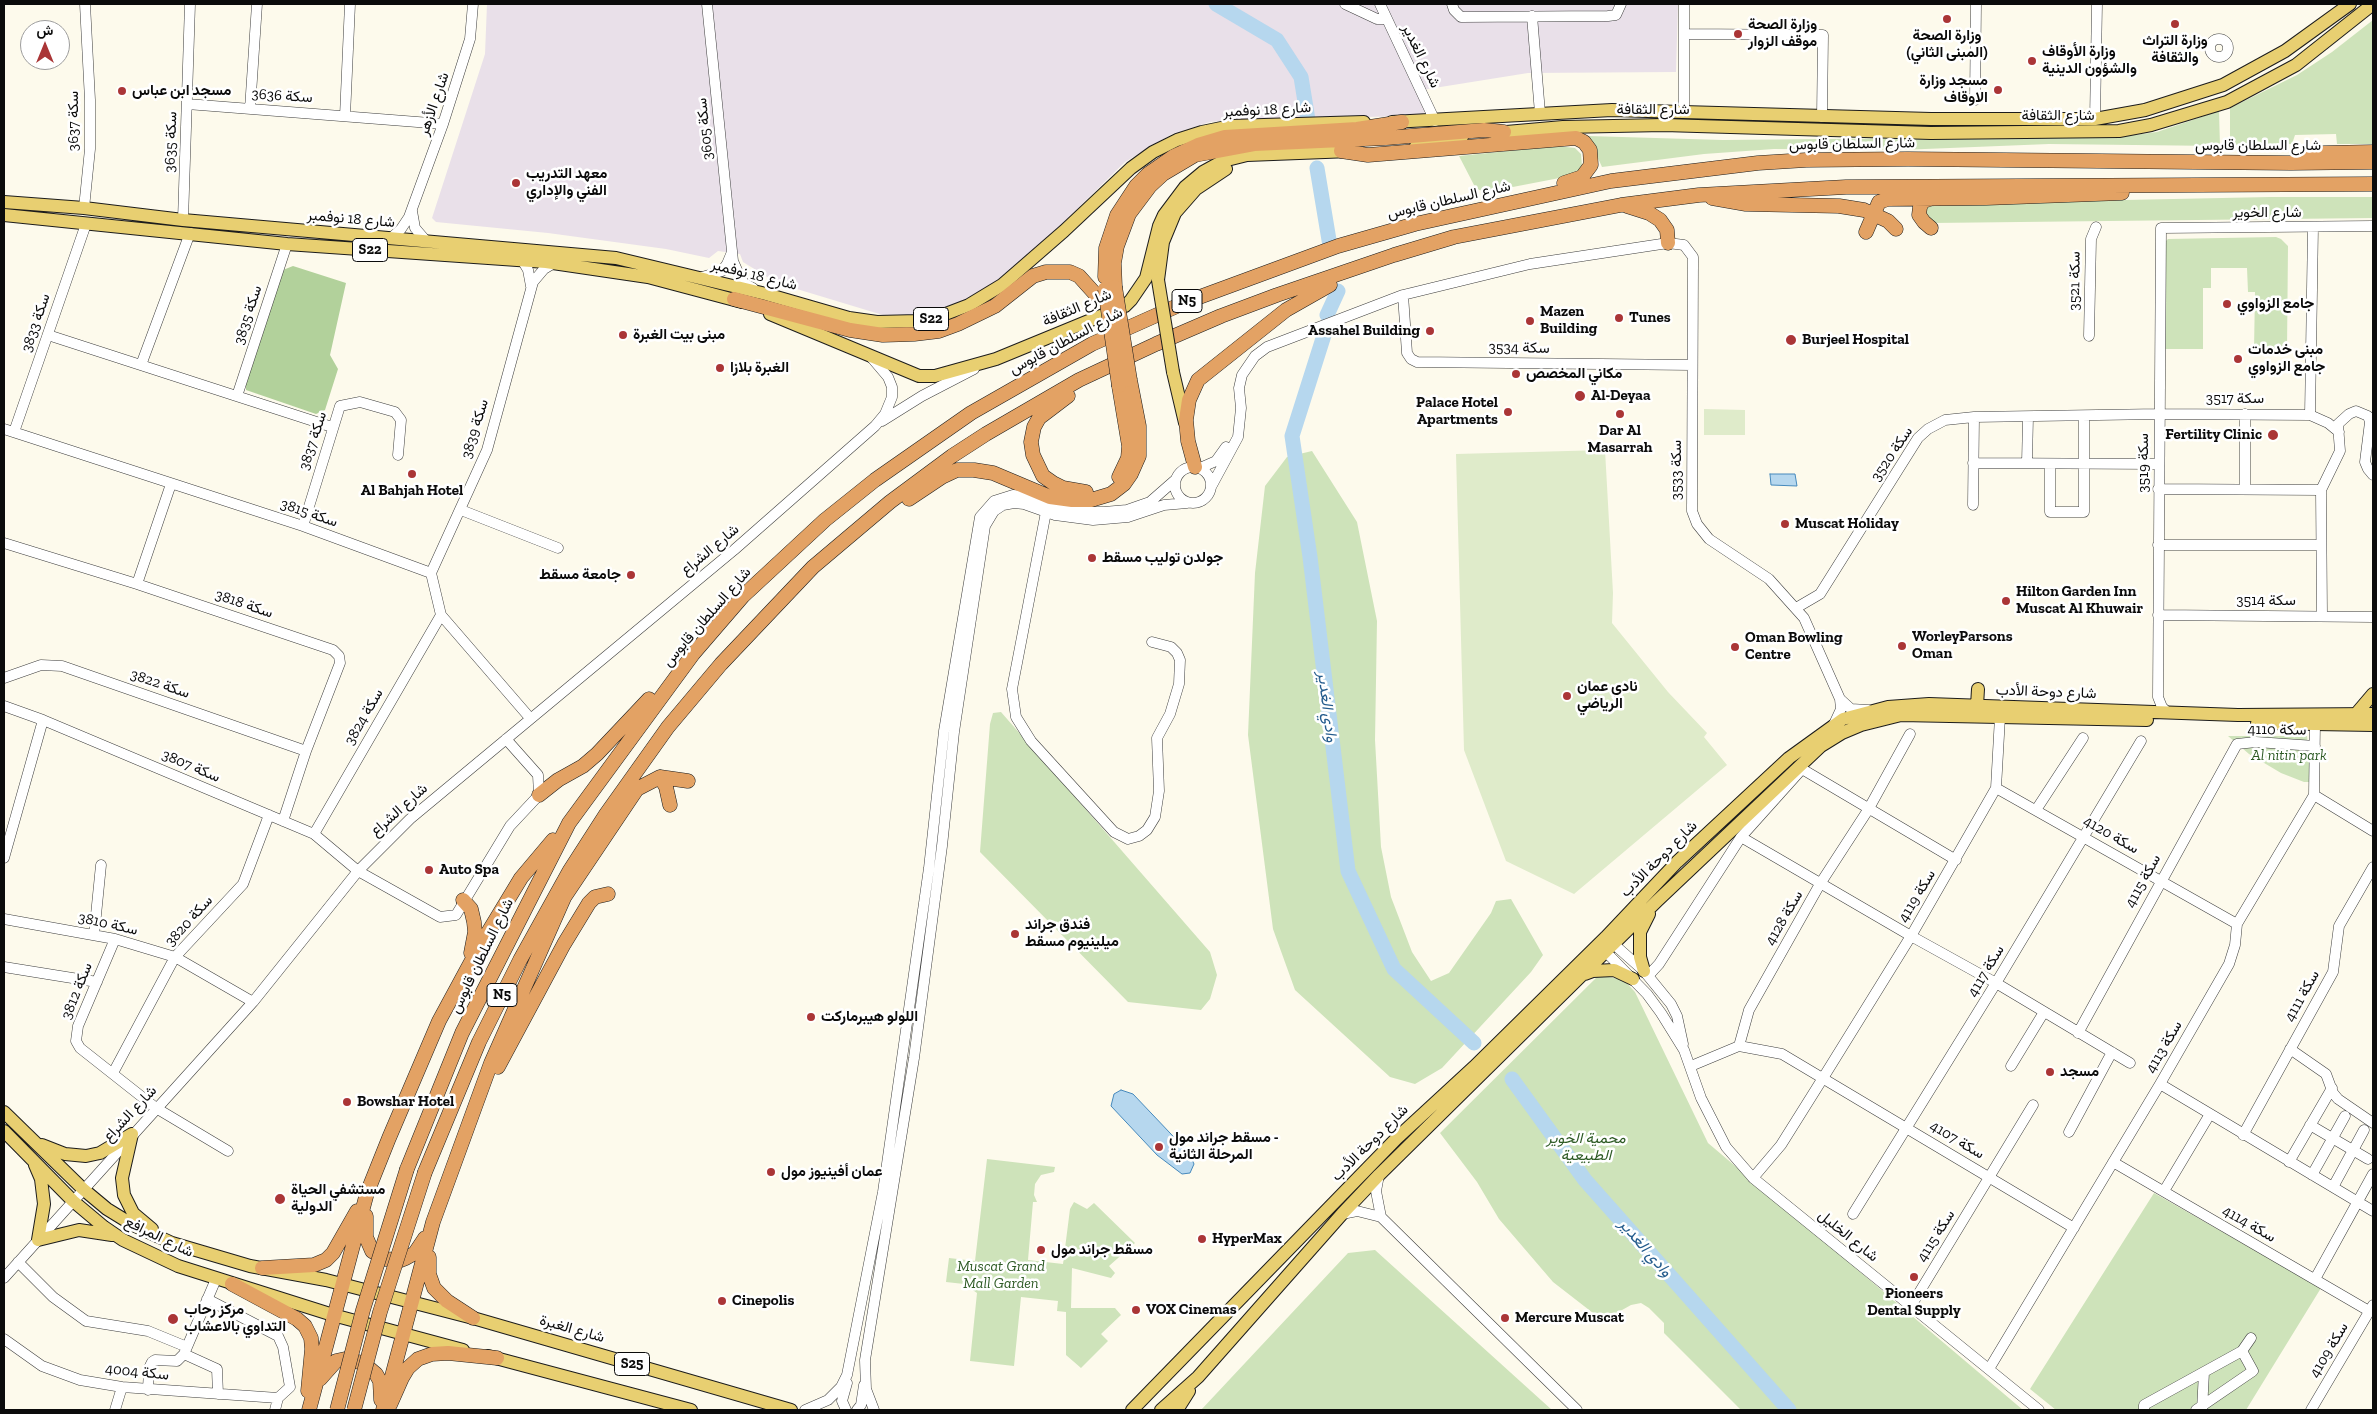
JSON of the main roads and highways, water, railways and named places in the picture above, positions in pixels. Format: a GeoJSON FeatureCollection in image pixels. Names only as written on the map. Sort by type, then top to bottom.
{"type":"FeatureCollection","features":[{"type":"Feature","properties":{"kind":"highway"},"geometry":{"type":"LineString","coordinates":[[1386,138],[1398,134],[1429,131],[1434,127],[1435,120]]}},
{"type":"Feature","properties":{"kind":"highway"},"geometry":{"type":"LineString","coordinates":[[813,567],[927,487],[957,470],[992,473],[1050,497],[1091,500],[1111,494],[1124,484],[1139,456],[1140,426],[1125,383],[1108,321],[1106,248],[1117,215],[1136,186],[1148,174],[1174,156],[1198,145],[1225,137],[1357,129],[1402,122]]}},
{"type":"Feature","properties":{"kind":"highway"},"geometry":{"type":"LineString","coordinates":[[1156,344],[1063,399],[1039,418],[1034,427],[1031,442],[1033,455],[1043,476],[1053,483],[1076,492],[1090,492],[1116,481],[1122,472],[1129,446],[1125,383],[1106,290],[1114,263],[1116,246],[1129,214],[1150,186],[1163,174],[1186,160],[1211,151],[1254,144],[1386,138],[1484,130],[1504,132]]}},
{"type":"Feature","properties":{"kind":"highway"},"geometry":{"type":"LineString","coordinates":[[1341,151],[1368,155],[1572,138],[1584,142],[1590,150],[1592,160],[1586,173],[1576,179],[1550,187],[1539,195]]}},
{"type":"Feature","properties":{"kind":"highway"},"geometry":{"type":"LineString","coordinates":[[2291,164],[2324,153],[2373,152]]}},
{"type":"Feature","properties":{"kind":"highway","name":"شارع السلطان قابوس"},"geometry":{"type":"LineString","coordinates":[[337,1410],[362,1310],[407,1169],[462,1033],[569,823],[693,654],[744,596],[825,520],[875,480],[971,413],[1092,344],[1186,302],[1338,246],[1415,224],[1539,195],[1611,181],[1806,160],[1908,158],[2291,164],[2373,162]]}},
{"type":"Feature","properties":{"kind":"highway","name":"N5"},"geometry":{"type":"LineString","coordinates":[[354,1410],[380,1312],[425,1172],[479,1042],[520,960],[570,870],[674,720],[721,664],[813,567],[890,502],[979,438],[1079,380],[1156,344],[1277,295],[1353,268],[1454,237],[1621,205],[1699,195],[1774,190],[1921,185],[2373,184]]}},
{"type":"Feature","properties":{"kind":"highway"},"geometry":{"type":"LineString","coordinates":[[1866,232],[1872,213],[1879,202],[1888,198],[2087,196],[2237,185]]}},
{"type":"Feature","properties":{"kind":"highway"},"geometry":{"type":"LineString","coordinates":[[1699,195],[1733,203],[1839,206],[1872,213],[1896,229]]}},
{"type":"Feature","properties":{"kind":"highway"},"geometry":{"type":"LineString","coordinates":[[1932,228],[1924,222],[1920,215],[1920,207],[1923,201],[1936,197]]}},
{"type":"Feature","properties":{"kind":"highway"},"geometry":{"type":"LineString","coordinates":[[1621,205],[1649,213],[1660,220],[1667,230],[1668,243]]}},
{"type":"Feature","properties":{"kind":"highway"},"geometry":{"type":"LineString","coordinates":[[1198,468],[1186,431],[1189,400],[1195,385],[1202,375],[1286,310],[1339,280],[1353,268]]}},
{"type":"Feature","properties":{"kind":"highway"},"geometry":{"type":"LineString","coordinates":[[734,299],[850,330],[883,335],[939,331],[958,324],[995,306],[1033,276],[1046,272],[1070,272],[1106,290]]}},
{"type":"Feature","properties":{"kind":"highway"},"geometry":{"type":"LineString","coordinates":[[539,795],[558,780],[583,766],[597,754],[693,654]]}},
{"type":"Feature","properties":{"kind":"highway"},"geometry":{"type":"LineString","coordinates":[[563,900],[633,794],[642,785],[660,777],[688,781]]}},
{"type":"Feature","properties":{"kind":"highway"},"geometry":{"type":"LineString","coordinates":[[660,777],[668,793],[670,805]]}},
{"type":"Feature","properties":{"kind":"highway"},"geometry":{"type":"LineString","coordinates":[[262,1268],[314,1265],[326,1260],[336,1248],[367,1193],[439,1021],[463,976],[521,878],[569,823]]}},
{"type":"Feature","properties":{"kind":"highway"},"geometry":{"type":"LineString","coordinates":[[382,1410],[435,1218],[495,1052],[598,827]]}},
{"type":"Feature","properties":{"kind":"highway"},"geometry":{"type":"LineString","coordinates":[[480,1095],[564,944],[589,904],[600,896],[608,894]]}},
{"type":"Feature","properties":{"kind":"highway"},"geometry":{"type":"LineString","coordinates":[[463,900],[472,909],[475,932],[472,950],[463,976]]}},
{"type":"Feature","properties":{"kind":"highway"},"geometry":{"type":"LineString","coordinates":[[367,1193],[366,1237],[372,1251],[385,1259],[401,1260],[415,1253],[435,1218]]}},
{"type":"Feature","properties":{"kind":"highway"},"geometry":{"type":"LineString","coordinates":[[308,1410],[367,1193]]}},
{"type":"Feature","properties":{"kind":"highway"},"geometry":{"type":"LineString","coordinates":[[435,1218],[429,1258],[432,1284],[447,1301],[473,1318]]}},
{"type":"Feature","properties":{"kind":"highway"},"geometry":{"type":"LineString","coordinates":[[232,1284],[297,1319],[305,1326],[311,1338],[312,1349],[308,1410]]}},
{"type":"Feature","properties":{"kind":"highway"},"geometry":{"type":"LineString","coordinates":[[388,1410],[402,1378],[408,1368],[418,1359],[432,1354],[448,1353],[497,1358]]}},
{"type":"Feature","properties":{"kind":"highway"},"geometry":{"type":"LineString","coordinates":[[316,1386],[324,1372],[336,1361],[363,1362],[376,1374],[380,1381],[382,1410]]}},
{"type":"Feature","properties":{"kind":"main road","name":"شارع الثقافة"},"geometry":{"type":"LineString","coordinates":[[1435,120],[1612,110],[1822,117],[2095,119],[2145,110],[2223,85],[2285,51],[2350,4]]}},
{"type":"Feature","properties":{"kind":"main road","name":"شارع الثقافة"},"geometry":{"type":"LineString","coordinates":[[996,359],[1125,306],[1132,300],[1146,278],[1158,226],[1164,215],[1184,187],[1203,172],[1223,161],[1247,155],[1417,146],[1471,135],[1580,126],[2000,133],[2096,133],[2142,127],[2208,109],[2227,102],[2264,83],[2316,51],[2373,4]]}},
{"type":"Feature","properties":{"kind":"main road"},"geometry":{"type":"LineString","coordinates":[[2000,133],[2087,128],[2092,126],[2095,119],[2105,126],[2142,127]]}},
{"type":"Feature","properties":{"kind":"main road","name":"شارع 18 نوفمبر"},"geometry":{"type":"LineString","coordinates":[[4,202],[84,208],[183,220],[390,239],[616,258],[766,294],[849,318],[877,322],[918,321],[935,318],[969,305],[1002,285],[1064,231],[1131,168],[1153,152],[1177,140],[1231,126],[1435,120]]}},
{"type":"Feature","properties":{"kind":"main road"},"geometry":{"type":"LineString","coordinates":[[1186,431],[1158,280],[1159,261],[1166,233],[1181,204],[1213,176],[1241,162],[1291,153]]}},
{"type":"Feature","properties":{"kind":"main road","name":"شارع 18 نوفمبر"},"geometry":{"type":"LineString","coordinates":[[4,215],[287,244],[554,263],[648,278],[734,299],[912,374],[927,376],[996,359]]}},
{"type":"Feature","properties":{"kind":"main road"},"geometry":{"type":"LineString","coordinates":[[1977,706],[1978,689]]}},
{"type":"Feature","properties":{"kind":"main road"},"geometry":{"type":"LineString","coordinates":[[2356,714],[2373,694]]}},
{"type":"Feature","properties":{"kind":"main road","name":"شارع دوحة الأدب"},"geometry":{"type":"LineString","coordinates":[[1161,1410],[1198,1376],[1379,1175],[1583,975],[1606,944],[1677,862],[1789,758],[1834,724],[1853,715],[1871,710],[1916,705],[2238,715],[2373,714]]}},
{"type":"Feature","properties":{"kind":"main road","name":"شارع دوحة الأدب"},"geometry":{"type":"LineString","coordinates":[[1132,1410],[1397,1138],[1606,944],[1657,901],[1803,760],[1842,733],[1880,719],[1901,715],[2373,725]]}},
{"type":"Feature","properties":{"kind":"main road"},"geometry":{"type":"LineString","coordinates":[[1646,974],[1640,957],[1640,932],[1657,901]]}},
{"type":"Feature","properties":{"kind":"main road"},"geometry":{"type":"LineString","coordinates":[[1583,975],[1593,971],[1614,970],[1633,979]]}},
{"type":"Feature","properties":{"kind":"main road","name":"شارع المرافع"},"geometry":{"type":"LineString","coordinates":[[4,1112],[83,1189],[107,1209],[133,1225],[172,1242],[214,1256],[342,1284]]}},
{"type":"Feature","properties":{"kind":"main road","name":"شارع المرافع"},"geometry":{"type":"LineString","coordinates":[[4,1131],[73,1201],[123,1240],[178,1266],[333,1316]]}},
{"type":"Feature","properties":{"kind":"main road"},"geometry":{"type":"LineString","coordinates":[[33,1140],[65,1154],[86,1156],[100,1153],[132,1134],[122,1178],[124,1195],[133,1213],[172,1242]]}},
{"type":"Feature","properties":{"kind":"main road"},"geometry":{"type":"LineString","coordinates":[[29,1156],[41,1179],[44,1204],[38,1240],[79,1230],[96,1231],[123,1240]]}},
{"type":"Feature","properties":{"kind":"main road","name":"شارع الغبرة"},"geometry":{"type":"LineString","coordinates":[[342,1284],[412,1304],[473,1318],[791,1410]]}},
{"type":"Feature","properties":{"kind":"main road","name":"S25"},"geometry":{"type":"LineString","coordinates":[[333,1316],[691,1410]]}},
{"type":"Feature","properties":{"kind":"main road"},"geometry":{"type":"LineString","coordinates":[[1178,1410],[1198,1376]]}},
{"type":"Feature","properties":{"kind":"water"},"geometry":{"type":"Polygon","coordinates":[[[1770,474],[1795,474],[1797,486],[1771,485],[1770,474]]]}},
{"type":"Feature","properties":{"kind":"water"},"geometry":{"type":"Polygon","coordinates":[[[1121,1090],[1133,1094],[1189,1153],[1194,1164],[1190,1173],[1182,1174],[1157,1155],[1111,1106],[1114,1094],[1121,1090]]]}},
{"type":"Feature","properties":{"kind":"waterway","name":"وادي الغدير"},"geometry":{"type":"LineString","coordinates":[[1216,4],[1277,40],[1301,77],[1308,120]]}},
{"type":"Feature","properties":{"kind":"waterway","name":"وادي الغدير"},"geometry":{"type":"LineString","coordinates":[[1317,168],[1330,246]]}},
{"type":"Feature","properties":{"kind":"waterway","name":"وادي الغدير"},"geometry":{"type":"LineString","coordinates":[[1327,315],[1338,291]]}},
{"type":"Feature","properties":{"kind":"waterway","name":"وادي الغدير"},"geometry":{"type":"LineString","coordinates":[[1325,332],[1292,436],[1310,557],[1348,871],[1394,969],[1474,1043]]}},
{"type":"Feature","properties":{"kind":"waterway","name":"وادي الغدير"},"geometry":{"type":"LineString","coordinates":[[1512,1079],[1585,1180],[1789,1410]]}},
{"type":"Feature","properties":{"kind":"place","name":"وزارة الصحة (المبنى الثاني)"},"geometry":{"type":"Point","coordinates":[1947,19]}},
{"type":"Feature","properties":{"kind":"place","name":"وزارة التراث والثقافة"},"geometry":{"type":"Point","coordinates":[2175,24]}},
{"type":"Feature","properties":{"kind":"place","name":"وزارة الصحة موقف الزوار"},"geometry":{"type":"Point","coordinates":[1738,34]}},
{"type":"Feature","properties":{"kind":"place","name":"وزارة الأوقاف والشؤون الدينية"},"geometry":{"type":"Point","coordinates":[2032,61]}},
{"type":"Feature","properties":{"kind":"place","name":"مسجد وزارة الاوقاف"},"geometry":{"type":"Point","coordinates":[1998,90]}},
{"type":"Feature","properties":{"kind":"place","name":"مسجد ابن عباس"},"geometry":{"type":"Point","coordinates":[122,91]}},
{"type":"Feature","properties":{"kind":"place","name":"معهد التدريب الفني والإداري"},"geometry":{"type":"Point","coordinates":[516,183]}},
{"type":"Feature","properties":{"kind":"place","name":"جامع الزواوي"},"geometry":{"type":"Point","coordinates":[2227,304]}},
{"type":"Feature","properties":{"kind":"place","name":"Tunes"},"geometry":{"type":"Point","coordinates":[1619,318]}},
{"type":"Feature","properties":{"kind":"place","name":"Mazen Building"},"geometry":{"type":"Point","coordinates":[1530,321]}},
{"type":"Feature","properties":{"kind":"place","name":"Assahel Building"},"geometry":{"type":"Point","coordinates":[1430,331]}},
{"type":"Feature","properties":{"kind":"place","name":"مبنى بيت الغبرة"},"geometry":{"type":"Point","coordinates":[623,335]}},
{"type":"Feature","properties":{"kind":"place","name":"Burjeel Hospital"},"geometry":{"type":"Point","coordinates":[1791,340]}},
{"type":"Feature","properties":{"kind":"place","name":"مبنى خدمات جامع الزواوي"},"geometry":{"type":"Point","coordinates":[2238,359]}},
{"type":"Feature","properties":{"kind":"place","name":"الغبرة بلازا"},"geometry":{"type":"Point","coordinates":[720,368]}},
{"type":"Feature","properties":{"kind":"place","name":"مكاني المخصص"},"geometry":{"type":"Point","coordinates":[1516,374]}},
{"type":"Feature","properties":{"kind":"place","name":"Al-Deyaa"},"geometry":{"type":"Point","coordinates":[1580,396]}},
{"type":"Feature","properties":{"kind":"place","name":"Palace Hotel Apartments"},"geometry":{"type":"Point","coordinates":[1508,412]}},
{"type":"Feature","properties":{"kind":"place","name":"Dar Al Masarrah"},"geometry":{"type":"Point","coordinates":[1620,414]}},
{"type":"Feature","properties":{"kind":"place","name":"Fertility Clinic"},"geometry":{"type":"Point","coordinates":[2273,435]}},
{"type":"Feature","properties":{"kind":"place","name":"Al Bahjah Hotel"},"geometry":{"type":"Point","coordinates":[412,474]}},
{"type":"Feature","properties":{"kind":"place","name":"Muscat Holiday"},"geometry":{"type":"Point","coordinates":[1785,524]}},
{"type":"Feature","properties":{"kind":"place","name":"جولدن توليب مسقط"},"geometry":{"type":"Point","coordinates":[1092,558]}},
{"type":"Feature","properties":{"kind":"place","name":"جامعة مسقط"},"geometry":{"type":"Point","coordinates":[631,575]}},
{"type":"Feature","properties":{"kind":"place","name":"Hilton Garden Inn Muscat Al Khuwair"},"geometry":{"type":"Point","coordinates":[2006,601]}},
{"type":"Feature","properties":{"kind":"place","name":"WorleyParsons Oman"},"geometry":{"type":"Point","coordinates":[1902,646]}},
{"type":"Feature","properties":{"kind":"place","name":"Oman Bowling Centre"},"geometry":{"type":"Point","coordinates":[1735,647]}},
{"type":"Feature","properties":{"kind":"place","name":"نادي عمان الرياضي"},"geometry":{"type":"Point","coordinates":[1567,696]}},
{"type":"Feature","properties":{"kind":"place","name":"Auto Spa"},"geometry":{"type":"Point","coordinates":[429,870]}},
{"type":"Feature","properties":{"kind":"place","name":"فندق جراند ميلينيوم مسقط"},"geometry":{"type":"Point","coordinates":[1015,934]}},
{"type":"Feature","properties":{"kind":"place","name":"اللولو هيبرماركت"},"geometry":{"type":"Point","coordinates":[811,1017]}},
{"type":"Feature","properties":{"kind":"place","name":"مسجد"},"geometry":{"type":"Point","coordinates":[2050,1072]}},
{"type":"Feature","properties":{"kind":"place","name":"Bowshar Hotel"},"geometry":{"type":"Point","coordinates":[347,1102]}},
{"type":"Feature","properties":{"kind":"place","name":"مسقط جراند مول - المرحلة الثانية"},"geometry":{"type":"Point","coordinates":[1159,1147]}},
{"type":"Feature","properties":{"kind":"place","name":"عمان أفينيوز مول"},"geometry":{"type":"Point","coordinates":[771,1172]}},
{"type":"Feature","properties":{"kind":"place","name":"مستشفي الحياة الدولية"},"geometry":{"type":"Point","coordinates":[280,1199]}},
{"type":"Feature","properties":{"kind":"place","name":"HyperMax"},"geometry":{"type":"Point","coordinates":[1202,1239]}},
{"type":"Feature","properties":{"kind":"place","name":"مسقط جراند مول"},"geometry":{"type":"Point","coordinates":[1041,1250]}},
{"type":"Feature","properties":{"kind":"place","name":"Pioneers Dental Supply"},"geometry":{"type":"Point","coordinates":[1914,1277]}},
{"type":"Feature","properties":{"kind":"place","name":"Cinepolis"},"geometry":{"type":"Point","coordinates":[722,1301]}},
{"type":"Feature","properties":{"kind":"place","name":"VOX Cinemas"},"geometry":{"type":"Point","coordinates":[1136,1310]}},
{"type":"Feature","properties":{"kind":"place","name":"Mercure Muscat"},"geometry":{"type":"Point","coordinates":[1505,1318]}},
{"type":"Feature","properties":{"kind":"place","name":"مركز رحاب التداوي بالاعشاب"},"geometry":{"type":"Point","coordinates":[173,1319]}},
{"type":"Feature","properties":{"kind":"park label","name":"Al nitin park"},"geometry":{"type":"Point","coordinates":[2289,756]}},
{"type":"Feature","properties":{"kind":"park label","name":"محمية الخوير الطبيعية"},"geometry":{"type":"Point","coordinates":[1586,1148]}},
{"type":"Feature","properties":{"kind":"park label","name":"Muscat Grand Mall Garden"},"geometry":{"type":"Point","coordinates":[1001,1276]}}]}
